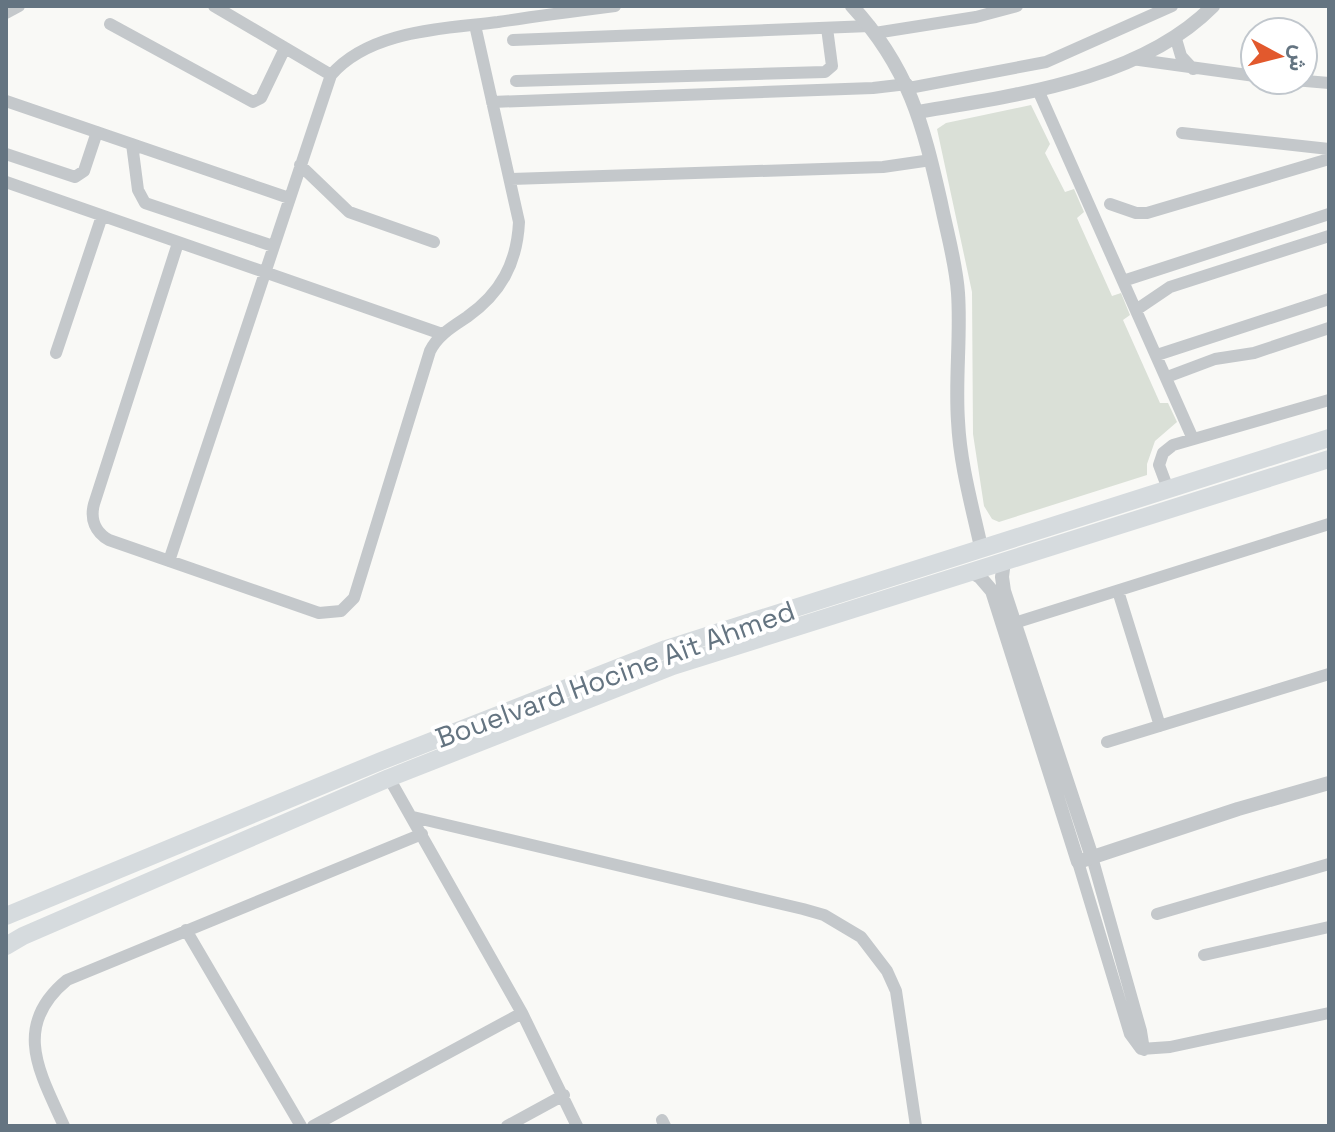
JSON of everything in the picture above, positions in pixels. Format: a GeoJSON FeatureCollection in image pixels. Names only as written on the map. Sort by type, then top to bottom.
{"type":"FeatureCollection","features":[{"type":"Feature","properties":{"kind":"main road","name":"Bouelvard Hocine Ait Ahmed"},"geometry":{"type":"LineString","coordinates":[[6,916],[381,761],[666,649],[1329,438]]}},
{"type":"Feature","properties":{"kind":"main road"},"geometry":{"type":"LineString","coordinates":[[6,946],[389,778],[673,666],[1329,459]]}},
{"type":"Feature","properties":{"kind":"street"},"geometry":{"type":"LineString","coordinates":[[6,13],[19,6]]}},
{"type":"Feature","properties":{"kind":"street"},"geometry":{"type":"LineString","coordinates":[[214,6],[331,75]]}},
{"type":"Feature","properties":{"kind":"street"},"geometry":{"type":"LineString","coordinates":[[169,561],[331,75],[351,57],[390,40],[475,25],[520,12],[615,6]]}},
{"type":"Feature","properties":{"kind":"street"},"geometry":{"type":"LineString","coordinates":[[852,6],[873,30],[908,86],[931,160],[957,280],[959,444],[981,547]]}},
{"type":"Feature","properties":{"kind":"street"},"geometry":{"type":"LineString","coordinates":[[513,40],[827,28],[873,30],[976,17],[1017,6]]}},
{"type":"Feature","properties":{"kind":"street"},"geometry":{"type":"LineString","coordinates":[[492,102],[908,86],[1046,62],[1172,6]]}},
{"type":"Feature","properties":{"kind":"street"},"geometry":{"type":"LineString","coordinates":[[1132,59],[1150,43],[1172,31],[1200,6]]}},
{"type":"Feature","properties":{"kind":"street"},"geometry":{"type":"LineString","coordinates":[[918,112],[1038,90],[1132,59],[1176,39],[1213,6]]}},
{"type":"Feature","properties":{"kind":"street"},"geometry":{"type":"LineString","coordinates":[[110,24],[253,102],[261,98],[285,48]]}},
{"type":"Feature","properties":{"kind":"street"},"geometry":{"type":"LineString","coordinates":[[178,243],[92,516],[96,529],[104,537],[169,561],[319,613],[335,613],[354,598],[433,345],[442,334],[490,299],[512,264],[519,222],[475,25]]}},
{"type":"Feature","properties":{"kind":"street"},"geometry":{"type":"LineString","coordinates":[[516,81],[825,72],[832,66],[827,28]]}},
{"type":"Feature","properties":{"kind":"street"},"geometry":{"type":"LineString","coordinates":[[1176,39],[1181,56],[1193,69]]}},
{"type":"Feature","properties":{"kind":"street"},"geometry":{"type":"LineString","coordinates":[[1132,59],[1239,74]]}},
{"type":"Feature","properties":{"kind":"street"},"geometry":{"type":"LineString","coordinates":[[1038,90],[1193,439]]}},
{"type":"Feature","properties":{"kind":"street"},"geometry":{"type":"LineString","coordinates":[[6,101],[289,198]]}},
{"type":"Feature","properties":{"kind":"street"},"geometry":{"type":"LineString","coordinates":[[6,154],[75,177],[84,171],[97,132]]}},
{"type":"Feature","properties":{"kind":"street"},"geometry":{"type":"LineString","coordinates":[[1182,133],[1329,149]]}},
{"type":"Feature","properties":{"kind":"street"},"geometry":{"type":"LineString","coordinates":[[132,144],[138,190],[145,203],[273,246]]}},
{"type":"Feature","properties":{"kind":"street"},"geometry":{"type":"LineString","coordinates":[[1110,204],[1136,213],[1147,213],[1329,159]]}},
{"type":"Feature","properties":{"kind":"street"},"geometry":{"type":"LineString","coordinates":[[511,179],[883,167],[931,160]]}},
{"type":"Feature","properties":{"kind":"street"},"geometry":{"type":"LineString","coordinates":[[300,165],[349,212],[434,242]]}},
{"type":"Feature","properties":{"kind":"street"},"geometry":{"type":"LineString","coordinates":[[6,182],[442,334]]}},
{"type":"Feature","properties":{"kind":"street"},"geometry":{"type":"LineString","coordinates":[[1123,281],[1329,214]]}},
{"type":"Feature","properties":{"kind":"street"},"geometry":{"type":"LineString","coordinates":[[56,353],[102,216]]}},
{"type":"Feature","properties":{"kind":"street"},"geometry":{"type":"LineString","coordinates":[[1136,310],[1170,287],[1329,236]]}},
{"type":"Feature","properties":{"kind":"street"},"geometry":{"type":"LineString","coordinates":[[1157,355],[1329,299]]}},
{"type":"Feature","properties":{"kind":"street"},"geometry":{"type":"LineString","coordinates":[[1167,377],[1215,359],[1254,353],[1329,328]]}},
{"type":"Feature","properties":{"kind":"street"},"geometry":{"type":"LineString","coordinates":[[1168,489],[1159,472],[1160,459],[1168,448],[1329,400]]}},
{"type":"Feature","properties":{"kind":"street"},"geometry":{"type":"LineString","coordinates":[[1009,625],[1329,524]]}},
{"type":"Feature","properties":{"kind":"street"},"geometry":{"type":"LineString","coordinates":[[1004,561],[1003,584],[1009,625]]}},
{"type":"Feature","properties":{"kind":"street"},"geometry":{"type":"LineString","coordinates":[[970,571],[992,591],[1009,625],[1141,1031],[1144,1050],[1329,1013]]}},
{"type":"Feature","properties":{"kind":"street"},"geometry":{"type":"LineString","coordinates":[[1118,591],[1160,726]]}},
{"type":"Feature","properties":{"kind":"street"},"geometry":{"type":"LineString","coordinates":[[1107,742],[1329,674]]}},
{"type":"Feature","properties":{"kind":"street"},"geometry":{"type":"LineString","coordinates":[[389,778],[522,1013],[577,1126]]}},
{"type":"Feature","properties":{"kind":"street"},"geometry":{"type":"LineString","coordinates":[[1085,860],[1238,809],[1329,783]]}},
{"type":"Feature","properties":{"kind":"street"},"geometry":{"type":"LineString","coordinates":[[413,817],[803,909],[843,924],[876,953],[896,991],[916,1126]]}},
{"type":"Feature","properties":{"kind":"street"},"geometry":{"type":"LineString","coordinates":[[64,1126],[42,1078],[34,1047],[34,1032],[45,1002],[67,980],[422,834]]}},
{"type":"Feature","properties":{"kind":"street"},"geometry":{"type":"LineString","coordinates":[[1157,914],[1329,864]]}},
{"type":"Feature","properties":{"kind":"street"},"geometry":{"type":"LineString","coordinates":[[1204,955],[1329,927]]}},
{"type":"Feature","properties":{"kind":"street"},"geometry":{"type":"LineString","coordinates":[[186,930],[301,1126]]}},
{"type":"Feature","properties":{"kind":"street"},"geometry":{"type":"LineString","coordinates":[[313,1126],[522,1013]]}},
{"type":"Feature","properties":{"kind":"street"},"geometry":{"type":"LineString","coordinates":[[507,1126],[564,1095]]}},
{"type":"Feature","properties":{"kind":"shaded area"},"geometry":{"type":"Polygon","coordinates":[[[1031,105],[1050,144],[1045,153],[1065,192],[1074,189],[1084,212],[1077,218],[1112,296],[1121,293],[1130,315],[1123,320],[1160,403],[1168,403],[1177,422],[1155,441],[1147,464],[1147,475],[999,522],[992,519],[984,506],[973,434],[972,292],[937,129],[946,123],[1031,105]]]}}]}
